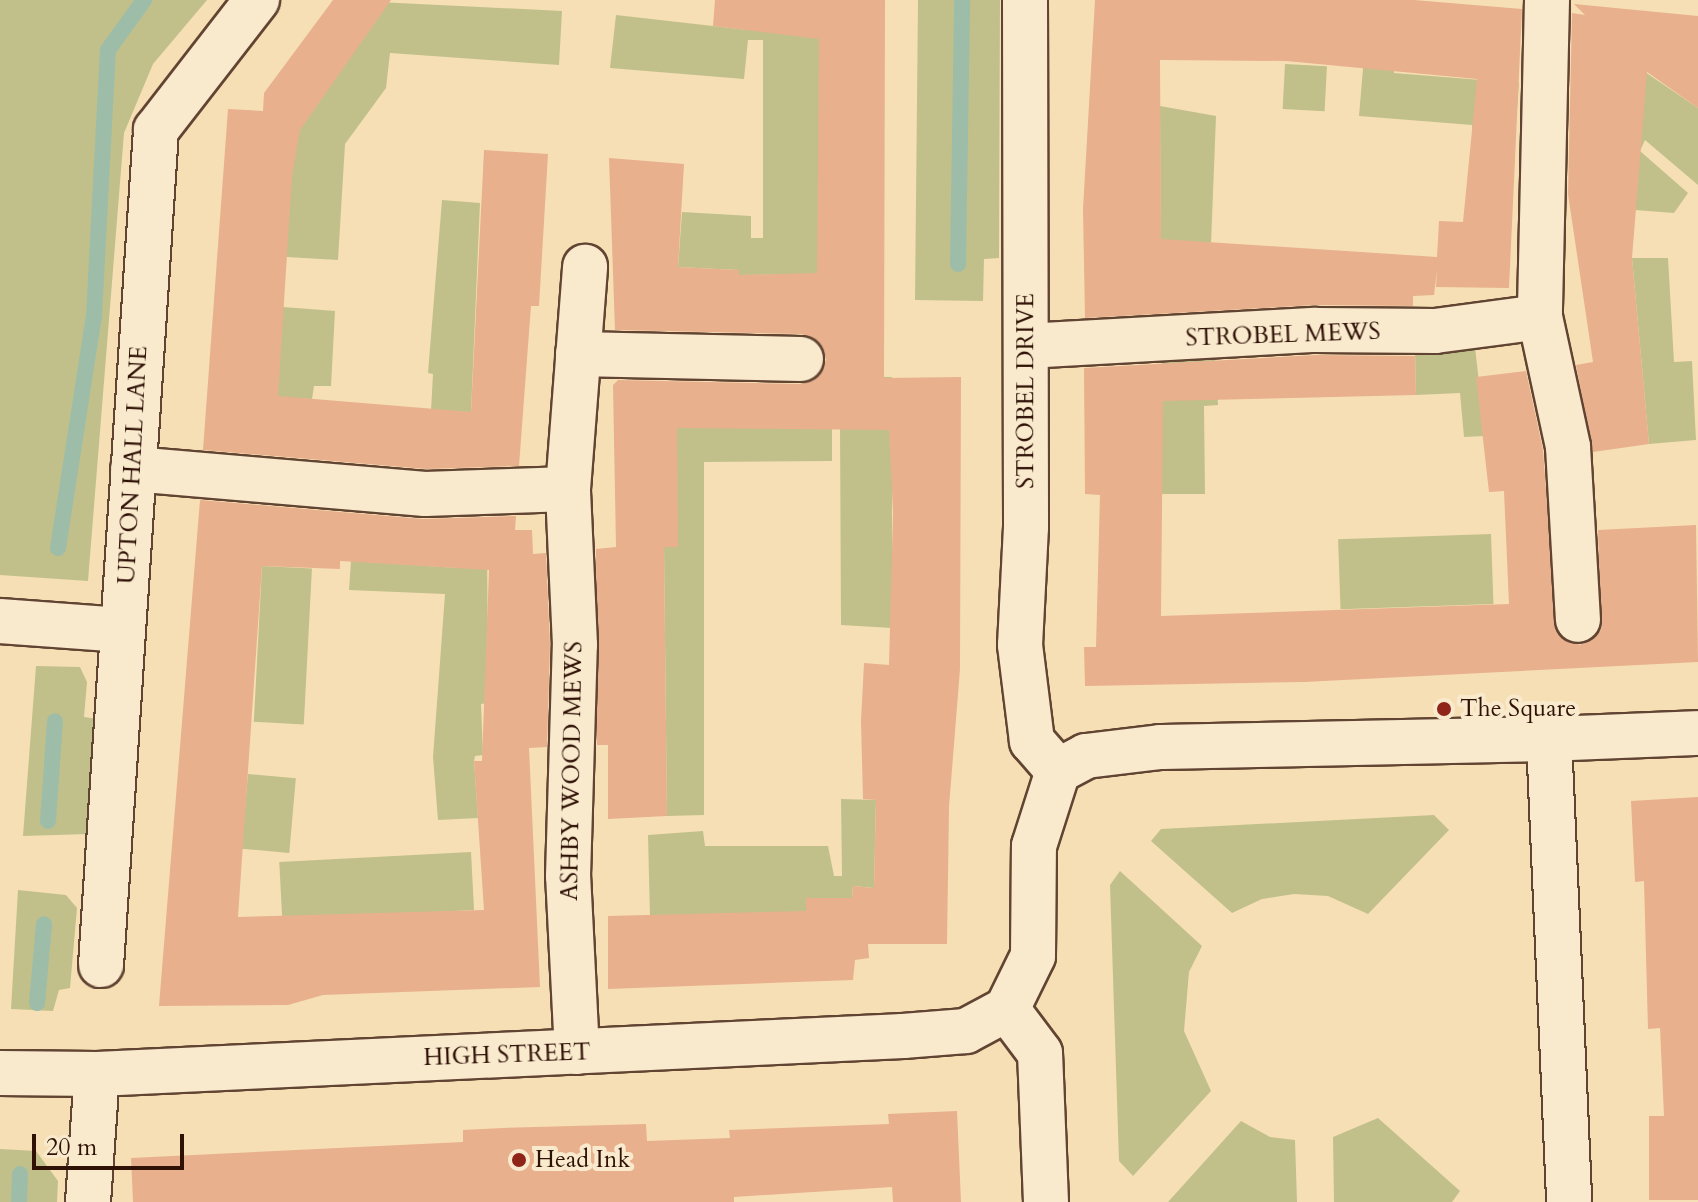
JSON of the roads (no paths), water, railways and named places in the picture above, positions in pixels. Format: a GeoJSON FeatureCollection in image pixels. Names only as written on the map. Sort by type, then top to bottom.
{"type":"FeatureCollection","features":[{"type":"Feature","properties":{"kind":"street","name":"UPTON HALL LANE"},"geometry":{"type":"LineString","coordinates":[[101,965],[156,130],[257,0]]}},
{"type":"Feature","properties":{"kind":"street","name":"STROBEL DRIVE"},"geometry":{"type":"LineString","coordinates":[[1025,0],[1026,527],[1020,645],[1032,741],[1058,771]]}},
{"type":"Feature","properties":{"kind":"street"},"geometry":{"type":"LineString","coordinates":[[1547,0],[1540,317],[1568,447],[1578,620]]}},
{"type":"Feature","properties":{"kind":"street","name":"ASHBY WOOD MEWS"},"geometry":{"type":"LineString","coordinates":[[577,1052],[568,876],[575,645],[568,489],[585,267]]}},
{"type":"Feature","properties":{"kind":"street","name":"STROBEL MEWS"},"geometry":{"type":"LineString","coordinates":[[1026,346],[1316,330],[1435,331],[1540,317]]}},
{"type":"Feature","properties":{"kind":"street"},"geometry":{"type":"LineString","coordinates":[[578,354],[801,359]]}},
{"type":"Feature","properties":{"kind":"street"},"geometry":{"type":"LineString","coordinates":[[133,469],[425,494],[568,489]]}},
{"type":"Feature","properties":{"kind":"street"},"geometry":{"type":"LineString","coordinates":[[0,621],[123,630]]}},
{"type":"Feature","properties":{"kind":"street"},"geometry":{"type":"LineString","coordinates":[[1046,1202],[1040,1053],[1007,1009],[1033,956],[1034,846],[1058,771],[1086,756],[1160,747],[1698,733]]}},
{"type":"Feature","properties":{"kind":"street"},"geometry":{"type":"LineString","coordinates":[[1549,739],[1569,1202]]}},
{"type":"Feature","properties":{"kind":"street","name":"HIGH STREET"},"geometry":{"type":"LineString","coordinates":[[0,1073],[97,1074],[966,1031],[1007,1009]]}},
{"type":"Feature","properties":{"kind":"street"},"geometry":{"type":"LineString","coordinates":[[88,1202],[97,1074]]}},
{"type":"Feature","properties":{"kind":"waterway"},"geometry":{"type":"LineString","coordinates":[[58,548],[94,316],[108,50],[144,0]]}},
{"type":"Feature","properties":{"kind":"waterway"},"geometry":{"type":"LineString","coordinates":[[958,264],[962,2]]}},
{"type":"Feature","properties":{"kind":"waterway"},"geometry":{"type":"LineString","coordinates":[[48,821],[55,721]]}},
{"type":"Feature","properties":{"kind":"waterway"},"geometry":{"type":"LineString","coordinates":[[37,1003],[44,924]]}},
{"type":"Feature","properties":{"kind":"waterway"},"geometry":{"type":"LineString","coordinates":[[19,1202],[20,1174]]}},
{"type":"Feature","properties":{"kind":"place","name":"The Square"},"geometry":{"type":"Point","coordinates":[1444,709]}},
{"type":"Feature","properties":{"kind":"place","name":"Head Ink"},"geometry":{"type":"Point","coordinates":[519,1160]}}]}
